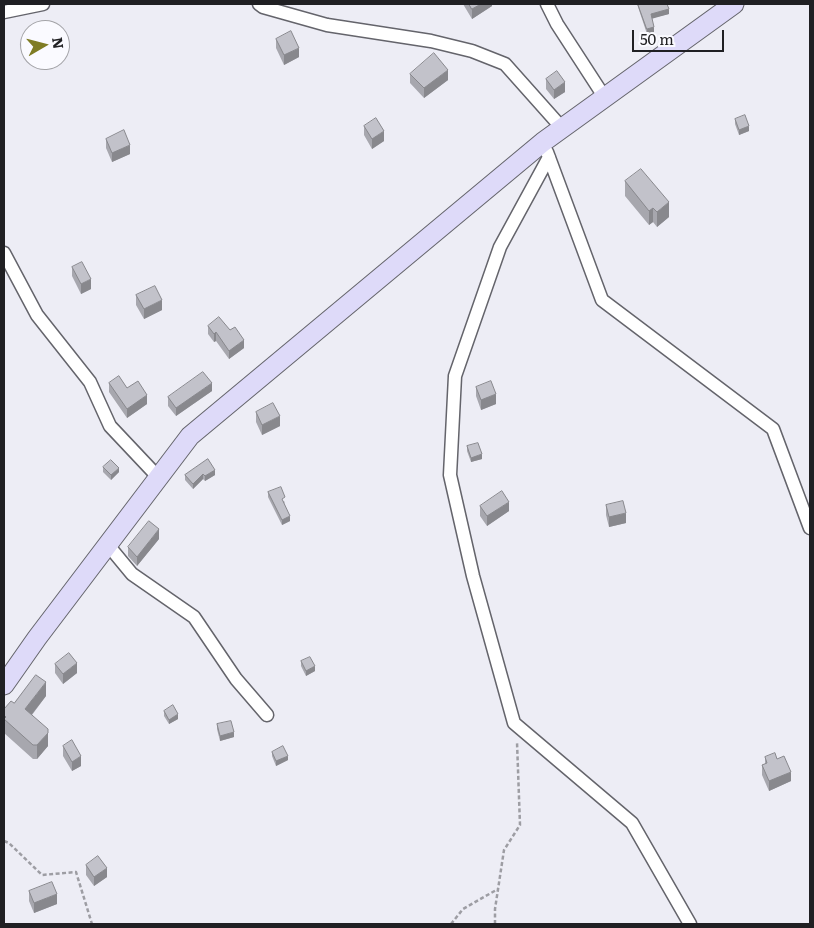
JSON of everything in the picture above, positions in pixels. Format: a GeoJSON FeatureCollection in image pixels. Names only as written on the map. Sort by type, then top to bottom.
{"type":"FeatureCollection","features":[{"type":"Feature","properties":{"kind":"street"},"geometry":{"type":"LineString","coordinates":[[4,12],[42,4]]}},
{"type":"Feature","properties":{"kind":"street"},"geometry":{"type":"LineString","coordinates":[[259,4],[263,7],[327,24],[431,41],[464,49],[505,64],[562,128]]}},
{"type":"Feature","properties":{"kind":"street"},"geometry":{"type":"LineString","coordinates":[[547,4],[557,24],[605,98]]}},
{"type":"Feature","properties":{"kind":"street"},"geometry":{"type":"LineString","coordinates":[[690,924],[632,823],[514,723],[473,576],[450,475],[455,376],[500,246],[546,150],[562,128],[734,4]]}},
{"type":"Feature","properties":{"kind":"street"},"geometry":{"type":"LineString","coordinates":[[4,685],[190,436],[546,150]]}},
{"type":"Feature","properties":{"kind":"street"},"geometry":{"type":"LineString","coordinates":[[546,150],[602,300],[772,429],[810,528]]}},
{"type":"Feature","properties":{"kind":"street"},"geometry":{"type":"LineString","coordinates":[[4,253],[37,316],[90,382],[110,426],[159,478]]}},
{"type":"Feature","properties":{"kind":"street"},"geometry":{"type":"LineString","coordinates":[[108,545],[132,574],[194,617],[236,679],[267,715]]}},
{"type":"Feature","properties":{"kind":"path"},"geometry":{"type":"LineString","coordinates":[[495,924],[504,850],[520,825],[516,725]]}},
{"type":"Feature","properties":{"kind":"path"},"geometry":{"type":"LineString","coordinates":[[4,841],[9,843],[42,875],[76,872],[92,924]]}},
{"type":"Feature","properties":{"kind":"path"},"geometry":{"type":"LineString","coordinates":[[451,924],[463,909],[498,889]]}},
{"type":"Feature","properties":{"kind":"building"},"geometry":{"type":"Polygon","coordinates":[[[469,4],[481,4],[472,9],[469,4]]]}},
{"type":"Feature","properties":{"kind":"building"},"geometry":{"type":"Polygon","coordinates":[[[638,4],[667,4],[669,9],[651,14],[654,27],[647,29],[638,4]]]}},
{"type":"Feature","properties":{"kind":"building"},"geometry":{"type":"Polygon","coordinates":[[[291,31],[299,48],[284,55],[276,39],[291,31]]]}},
{"type":"Feature","properties":{"kind":"building"},"geometry":{"type":"Polygon","coordinates":[[[434,53],[448,70],[424,88],[410,74],[434,53]]]}},
{"type":"Feature","properties":{"kind":"building"},"geometry":{"type":"Polygon","coordinates":[[[557,71],[565,82],[554,90],[546,79],[557,71]]]}},
{"type":"Feature","properties":{"kind":"building"},"geometry":{"type":"Polygon","coordinates":[[[745,115],[749,126],[739,130],[735,119],[745,115]]]}},
{"type":"Feature","properties":{"kind":"building"},"geometry":{"type":"Polygon","coordinates":[[[376,118],[384,131],[372,139],[364,126],[376,118]]]}},
{"type":"Feature","properties":{"kind":"building"},"geometry":{"type":"Polygon","coordinates":[[[124,130],[130,145],[112,153],[106,139],[124,130]]]}},
{"type":"Feature","properties":{"kind":"building"},"geometry":{"type":"Polygon","coordinates":[[[641,169],[669,202],[657,212],[653,208],[649,211],[625,181],[641,169]]]}},
{"type":"Feature","properties":{"kind":"building"},"geometry":{"type":"Polygon","coordinates":[[[82,262],[91,279],[81,284],[72,267],[82,262]]]}},
{"type":"Feature","properties":{"kind":"building"},"geometry":{"type":"Polygon","coordinates":[[[155,286],[162,300],[144,309],[136,295],[155,286]]]}},
{"type":"Feature","properties":{"kind":"building"},"geometry":{"type":"Polygon","coordinates":[[[219,317],[230,330],[235,327],[244,340],[229,351],[216,332],[214,334],[208,326],[219,317]]]}},
{"type":"Feature","properties":{"kind":"building"},"geometry":{"type":"Polygon","coordinates":[[[203,372],[212,383],[176,408],[168,397],[203,372]]]}},
{"type":"Feature","properties":{"kind":"building"},"geometry":{"type":"Polygon","coordinates":[[[119,376],[127,388],[138,381],[147,395],[127,409],[109,383],[119,376]]]}},
{"type":"Feature","properties":{"kind":"building"},"geometry":{"type":"Polygon","coordinates":[[[491,381],[496,394],[481,400],[476,387],[491,381]]]}},
{"type":"Feature","properties":{"kind":"building"},"geometry":{"type":"Polygon","coordinates":[[[273,403],[280,416],[262,425],[256,412],[273,403]]]}},
{"type":"Feature","properties":{"kind":"building"},"geometry":{"type":"Polygon","coordinates":[[[478,443],[482,454],[471,458],[467,446],[478,443]]]}},
{"type":"Feature","properties":{"kind":"building"},"geometry":{"type":"Polygon","coordinates":[[[208,459],[215,470],[205,476],[203,474],[193,484],[185,475],[208,459]]]}},
{"type":"Feature","properties":{"kind":"building"},"geometry":{"type":"Polygon","coordinates":[[[111,460],[119,468],[111,475],[103,467],[111,460]]]}},
{"type":"Feature","properties":{"kind":"building"},"geometry":{"type":"Polygon","coordinates":[[[281,487],[285,497],[282,499],[290,516],[282,520],[268,492],[281,487]]]}},
{"type":"Feature","properties":{"kind":"building"},"geometry":{"type":"Polygon","coordinates":[[[502,491],[509,502],[487,516],[480,506],[502,491]]]}},
{"type":"Feature","properties":{"kind":"building"},"geometry":{"type":"Polygon","coordinates":[[[623,501],[626,513],[609,517],[606,505],[623,501]]]}},
{"type":"Feature","properties":{"kind":"building"},"geometry":{"type":"Polygon","coordinates":[[[149,521],[159,529],[137,557],[128,547],[149,521]]]}},
{"type":"Feature","properties":{"kind":"building"},"geometry":{"type":"Polygon","coordinates":[[[69,653],[77,663],[63,674],[55,664],[69,653]]]}},
{"type":"Feature","properties":{"kind":"building"},"geometry":{"type":"Polygon","coordinates":[[[310,657],[315,666],[306,671],[301,661],[310,657]]]}},
{"type":"Feature","properties":{"kind":"building"},"geometry":{"type":"Polygon","coordinates":[[[36,675],[46,682],[25,709],[48,729],[48,733],[37,745],[33,745],[4,719],[6,717],[4,709],[11,701],[14,703],[36,675]]]}},
{"type":"Feature","properties":{"kind":"building"},"geometry":{"type":"Polygon","coordinates":[[[173,705],[178,714],[169,720],[164,711],[173,705]]]}},
{"type":"Feature","properties":{"kind":"building"},"geometry":{"type":"Polygon","coordinates":[[[231,721],[234,732],[220,736],[217,724],[231,721]]]}},
{"type":"Feature","properties":{"kind":"building"},"geometry":{"type":"Polygon","coordinates":[[[72,740],[81,756],[72,762],[63,746],[72,740]]]}},
{"type":"Feature","properties":{"kind":"building"},"geometry":{"type":"Polygon","coordinates":[[[283,746],[288,756],[276,761],[272,752],[283,746]]]}},
{"type":"Feature","properties":{"kind":"building"},"geometry":{"type":"Polygon","coordinates":[[[775,753],[777,759],[784,756],[791,772],[769,781],[762,765],[767,763],[765,757],[775,753]]]}},
{"type":"Feature","properties":{"kind":"building"},"geometry":{"type":"Polygon","coordinates":[[[98,856],[107,868],[94,877],[86,865],[98,856]]]}},
{"type":"Feature","properties":{"kind":"building"},"geometry":{"type":"Polygon","coordinates":[[[52,882],[57,894],[34,903],[29,891],[52,882]]]}}]}
